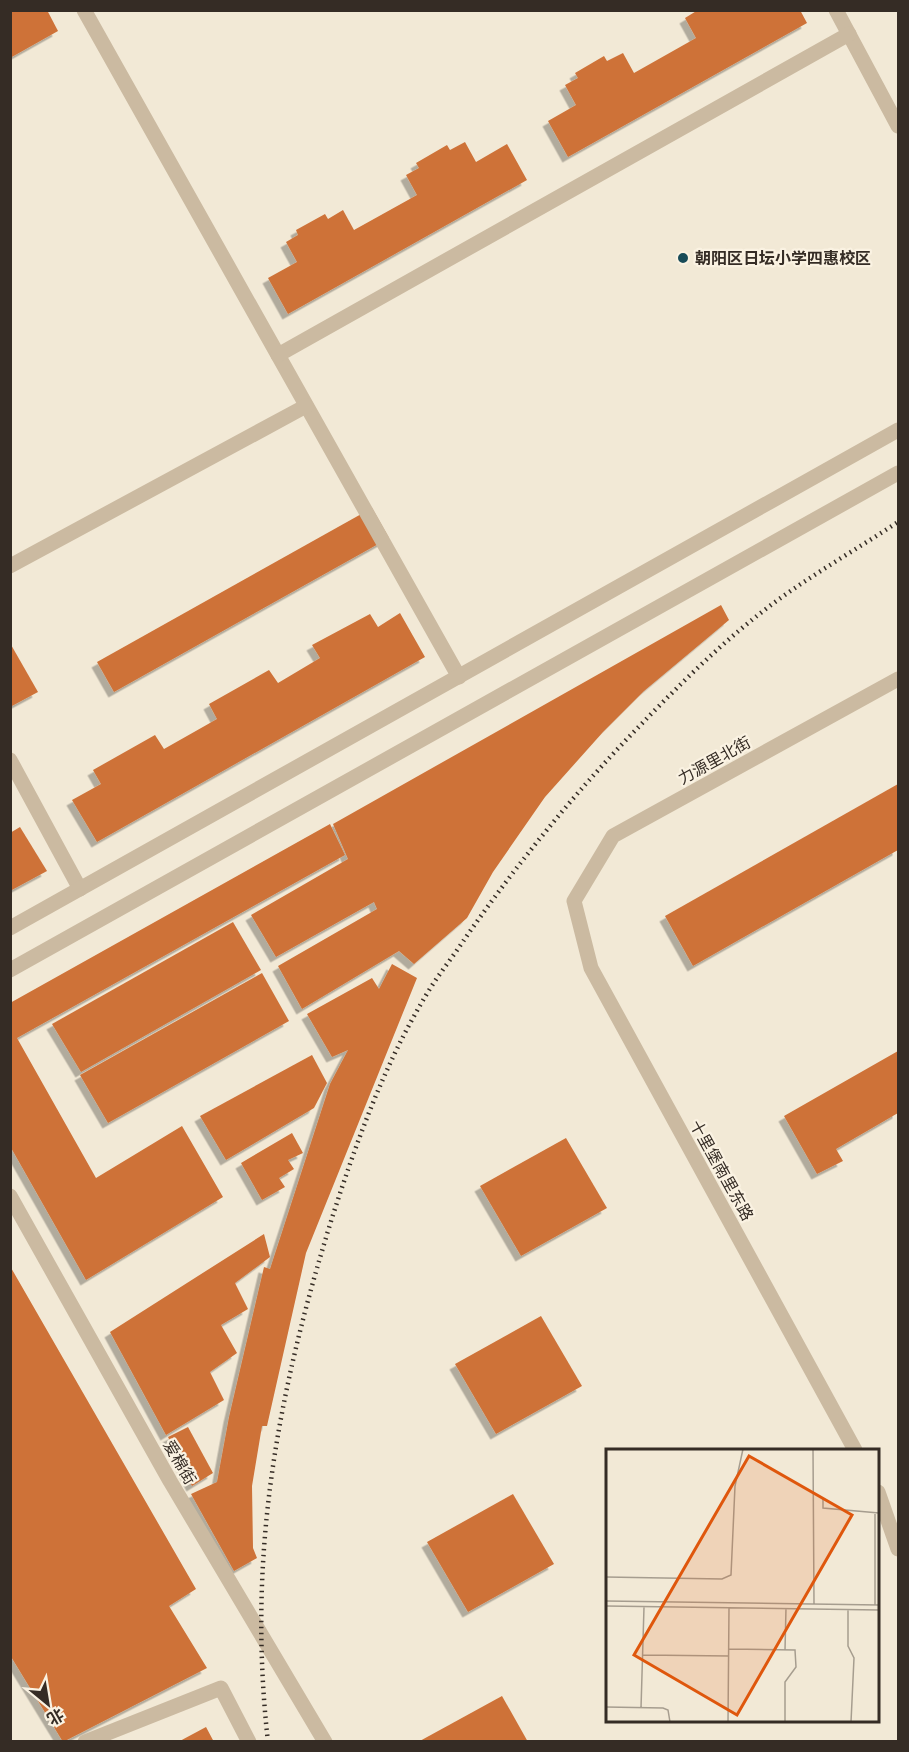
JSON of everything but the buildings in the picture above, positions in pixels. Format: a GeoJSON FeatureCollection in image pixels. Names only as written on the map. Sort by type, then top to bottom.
{"type":"FeatureCollection","features":[{"type":"Feature","properties":{"kind":"street"},"geometry":{"type":"LineString","coordinates":[[84,10],[459,677]]}},
{"type":"Feature","properties":{"kind":"street"},"geometry":{"type":"LineString","coordinates":[[836,10],[898,126]]}},
{"type":"Feature","properties":{"kind":"street"},"geometry":{"type":"LineString","coordinates":[[278,356],[849,34]]}},
{"type":"Feature","properties":{"kind":"street"},"geometry":{"type":"LineString","coordinates":[[10,566],[306,406]]}},
{"type":"Feature","properties":{"kind":"street"},"geometry":{"type":"LineString","coordinates":[[10,928],[898,430]]}},
{"type":"Feature","properties":{"kind":"street"},"geometry":{"type":"LineString","coordinates":[[10,970],[898,473]]}},
{"type":"Feature","properties":{"kind":"street","name":"力源里北街"},"geometry":{"type":"LineString","coordinates":[[574,901],[613,836],[898,679]]}},
{"type":"Feature","properties":{"kind":"street"},"geometry":{"type":"LineString","coordinates":[[10,760],[80,889]]}},
{"type":"Feature","properties":{"kind":"street","name":"十里堡南里东路"},"geometry":{"type":"LineString","coordinates":[[574,901],[591,968],[854,1449]]}},
{"type":"Feature","properties":{"kind":"street","name":"爱棉街"},"geometry":{"type":"LineString","coordinates":[[10,1196],[170,1481],[325,1742]]}},
{"type":"Feature","properties":{"kind":"street"},"geometry":{"type":"LineString","coordinates":[[879,1495],[898,1549]]}},
{"type":"Feature","properties":{"kind":"street"},"geometry":{"type":"LineString","coordinates":[[85,1742],[221,1688],[249,1742]]}},
{"type":"Feature","properties":{"kind":"railway"},"geometry":{"type":"LineString","coordinates":[[268,1742],[262,1673],[261,1607],[271,1477],[282,1413],[296,1348],[341,1190],[372,1105],[410,1023],[440,974],[523,860],[563,810],[645,720],[701,665],[761,613],[811,577],[898,522]]}},
{"type":"Feature","properties":{"kind":"place","name":"朝阳区日坛小学四惠校区"},"geometry":{"type":"Point","coordinates":[683,258]}}]}
